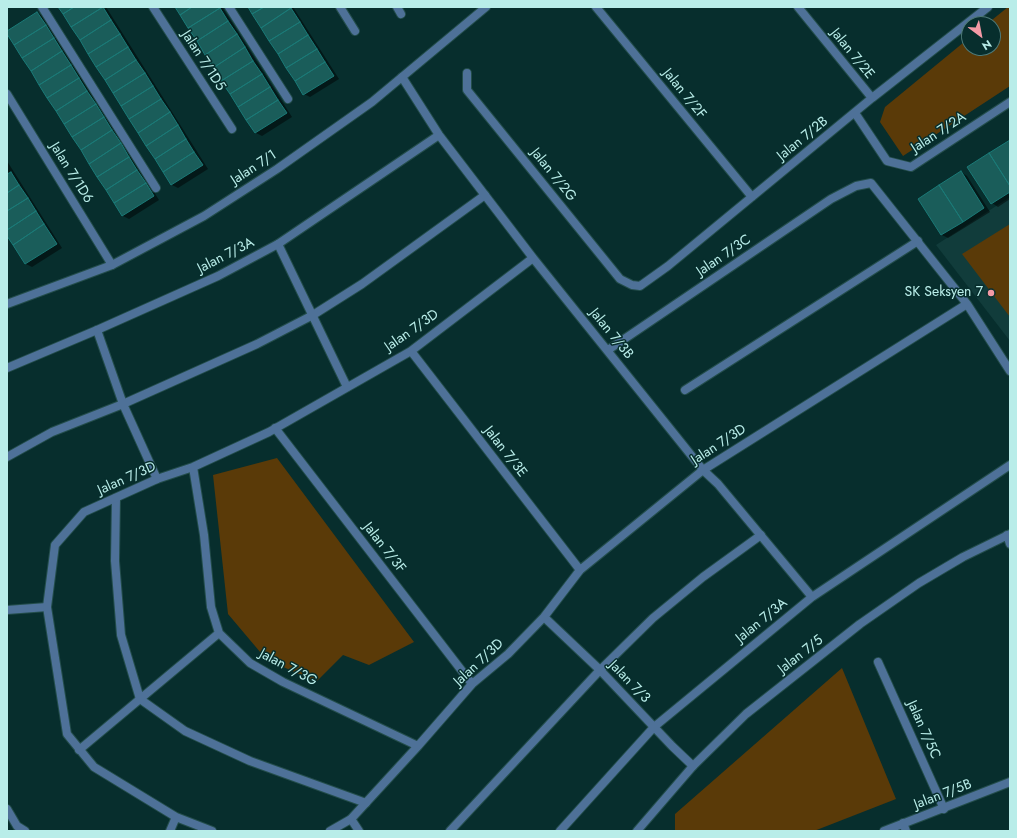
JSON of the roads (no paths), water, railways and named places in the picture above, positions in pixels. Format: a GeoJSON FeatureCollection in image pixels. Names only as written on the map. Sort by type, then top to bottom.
{"type":"FeatureCollection","features":[{"type":"Feature","properties":{"kind":"street"},"geometry":{"type":"LineString","coordinates":[[42,7],[156,188]]}},
{"type":"Feature","properties":{"kind":"street","name":"Jalan 7/1D5"},"geometry":{"type":"LineString","coordinates":[[153,7],[232,129]]}},
{"type":"Feature","properties":{"kind":"street"},"geometry":{"type":"LineString","coordinates":[[230,7],[288,99]]}},
{"type":"Feature","properties":{"kind":"street"},"geometry":{"type":"LineString","coordinates":[[340,7],[355,31]]}},
{"type":"Feature","properties":{"kind":"street"},"geometry":{"type":"LineString","coordinates":[[396,7],[401,14]]}},
{"type":"Feature","properties":{"kind":"street","name":"Jalan 7/1"},"geometry":{"type":"LineString","coordinates":[[7,304],[112,265],[204,216],[277,170],[372,102],[486,7]]}},
{"type":"Feature","properties":{"kind":"street","name":"Jalan 7/2F"},"geometry":{"type":"LineString","coordinates":[[596,7],[752,197]]}},
{"type":"Feature","properties":{"kind":"street","name":"Jalan 7/2E"},"geometry":{"type":"LineString","coordinates":[[798,7],[872,98]]}},
{"type":"Feature","properties":{"kind":"street","name":"Jalan 7/2B"},"geometry":{"type":"LineString","coordinates":[[632,286],[640,286],[648,280],[872,98],[988,7]]}},
{"type":"Feature","properties":{"kind":"street","name":"Jalan 7/2G"},"geometry":{"type":"LineString","coordinates":[[467,73],[467,90],[620,279],[632,286]]}},
{"type":"Feature","properties":{"kind":"street","name":"Jalan 7/3B"},"geometry":{"type":"LineString","coordinates":[[402,77],[439,135],[533,258],[703,470],[718,484],[812,597]]}},
{"type":"Feature","properties":{"kind":"street","name":"Jalan 7/1D6"},"geometry":{"type":"LineString","coordinates":[[7,94],[112,265]]}},
{"type":"Feature","properties":{"kind":"street","name":"Jalan 7/2A"},"geometry":{"type":"LineString","coordinates":[[854,113],[887,161],[911,167],[1010,102]]}},
{"type":"Feature","properties":{"kind":"street","name":"Jalan 7/3A"},"geometry":{"type":"LineString","coordinates":[[7,368],[98,330],[218,276],[278,244],[439,135]]}},
{"type":"Feature","properties":{"kind":"street","name":"Jalan 7/3C"},"geometry":{"type":"LineString","coordinates":[[608,350],[831,199],[856,186],[871,183],[918,241]]}},
{"type":"Feature","properties":{"kind":"street"},"geometry":{"type":"LineString","coordinates":[[7,457],[52,432],[123,404],[258,344],[313,315],[362,284],[485,196]]}},
{"type":"Feature","properties":{"kind":"street"},"geometry":{"type":"LineString","coordinates":[[685,390],[918,241],[967,304],[1010,371]]}},
{"type":"Feature","properties":{"kind":"street"},"geometry":{"type":"LineString","coordinates":[[278,244],[347,387]]}},
{"type":"Feature","properties":{"kind":"street","name":"Jalan 7/3D"},"geometry":{"type":"LineString","coordinates":[[212,831],[176,817],[94,767],[67,734],[47,607],[55,545],[84,512],[157,479],[193,467],[275,428],[411,351],[533,258]]}},
{"type":"Feature","properties":{"kind":"street","name":"Jalan 7/3D"},"geometry":{"type":"LineString","coordinates":[[330,831],[351,819],[472,684],[508,654],[544,617],[580,570],[703,470],[967,304]]}},
{"type":"Feature","properties":{"kind":"street"},"geometry":{"type":"LineString","coordinates":[[98,330],[123,404],[157,479]]}},
{"type":"Feature","properties":{"kind":"street","name":"Jalan 7/3E"},"geometry":{"type":"LineString","coordinates":[[411,351],[580,570]]}},
{"type":"Feature","properties":{"kind":"street","name":"Jalan 7/3F"},"geometry":{"type":"LineString","coordinates":[[275,428],[472,684]]}},
{"type":"Feature","properties":{"kind":"street","name":"Jalan 7/3A"},"geometry":{"type":"LineString","coordinates":[[560,831],[654,727],[812,597],[1010,465]]}},
{"type":"Feature","properties":{"kind":"street","name":"Jalan 7/3G"},"geometry":{"type":"LineString","coordinates":[[193,467],[204,535],[211,607],[219,633],[256,667],[290,686],[418,746]]}},
{"type":"Feature","properties":{"kind":"street"},"geometry":{"type":"LineString","coordinates":[[116,498],[115,561],[121,635],[140,699],[192,735],[250,761],[366,803]]}},
{"type":"Feature","properties":{"kind":"street"},"geometry":{"type":"LineString","coordinates":[[1008,534],[1010,544]]}},
{"type":"Feature","properties":{"kind":"street","name":"Jalan 7/5"},"geometry":{"type":"LineString","coordinates":[[637,831],[693,766],[746,714],[860,624],[919,583],[963,557],[1008,534]]}},
{"type":"Feature","properties":{"kind":"street"},"geometry":{"type":"LineString","coordinates":[[450,831],[600,670],[653,618],[703,577],[761,536]]}},
{"type":"Feature","properties":{"kind":"street"},"geometry":{"type":"LineString","coordinates":[[7,610],[47,607]]}},
{"type":"Feature","properties":{"kind":"street","name":"Jalan 7/3"},"geometry":{"type":"LineString","coordinates":[[544,617],[600,670],[693,766]]}},
{"type":"Feature","properties":{"kind":"street"},"geometry":{"type":"LineString","coordinates":[[79,750],[219,633]]}},
{"type":"Feature","properties":{"kind":"street","name":"Jalan 7/5C"},"geometry":{"type":"LineString","coordinates":[[878,662],[944,809]]}},
{"type":"Feature","properties":{"kind":"street","name":"Jalan 7/5B"},"geometry":{"type":"LineString","coordinates":[[884,831],[905,827],[1010,782]]}},
{"type":"Feature","properties":{"kind":"street"},"geometry":{"type":"LineString","coordinates":[[7,809],[17,826],[25,831]]}},
{"type":"Feature","properties":{"kind":"street"},"geometry":{"type":"LineString","coordinates":[[170,831],[176,817]]}},
{"type":"Feature","properties":{"kind":"street"},"geometry":{"type":"LineString","coordinates":[[351,819],[359,831]]}},
{"type":"Feature","properties":{"kind":"place","name":"SK Seksyen 7"},"geometry":{"type":"Point","coordinates":[991,293]}}]}
